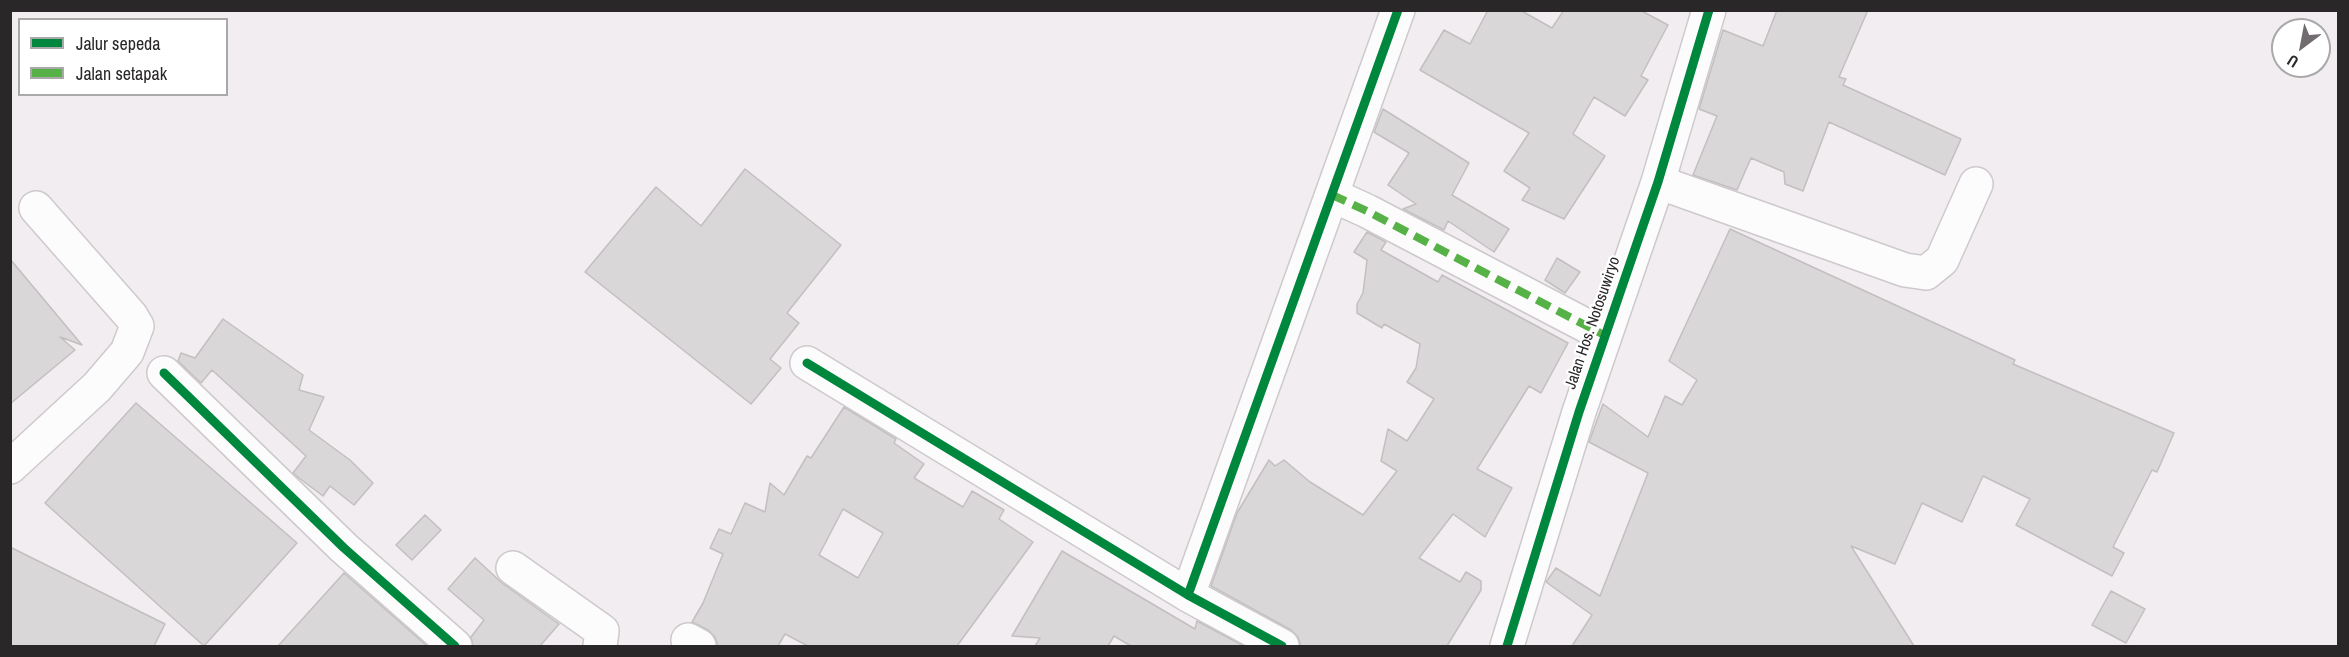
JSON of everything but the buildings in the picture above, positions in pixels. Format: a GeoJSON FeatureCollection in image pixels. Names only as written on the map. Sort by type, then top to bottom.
{"type":"FeatureCollection","features":[{"type":"Feature","properties":{"kind":"street"},"geometry":{"type":"LineString","coordinates":[[1188,595],[1398,10]]}},
{"type":"Feature","properties":{"kind":"street","name":"Jalan Hos. Notosuwiryo"},"geometry":{"type":"LineString","coordinates":[[1506,646],[1604,335],[1658,182],[1709,10]]}},
{"type":"Feature","properties":{"kind":"street"},"geometry":{"type":"LineString","coordinates":[[1658,182],[1905,270],[1926,273],[1942,260],[1976,184]]}},
{"type":"Feature","properties":{"kind":"street"},"geometry":{"type":"LineString","coordinates":[[1332,195],[1604,335]]}},
{"type":"Feature","properties":{"kind":"street"},"geometry":{"type":"LineString","coordinates":[[10,467],[97,387],[127,352],[137,326],[131,316],[36,208]]}},
{"type":"Feature","properties":{"kind":"street"},"geometry":{"type":"LineString","coordinates":[[807,363],[1188,595],[1282,646]]}},
{"type":"Feature","properties":{"kind":"street"},"geometry":{"type":"LineString","coordinates":[[164,373],[344,548],[455,646]]}},
{"type":"Feature","properties":{"kind":"street"},"geometry":{"type":"LineString","coordinates":[[513,568],[602,631],[600,646]]}},
{"type":"Feature","properties":{"kind":"marked path"},"geometry":{"type":"LineString","coordinates":[[1332,195],[1604,335]]}},
{"type":"Feature","properties":{"kind":"cycle path"},"geometry":{"type":"LineString","coordinates":[[1188,595],[1398,10]]}},
{"type":"Feature","properties":{"kind":"cycle path"},"geometry":{"type":"LineString","coordinates":[[1507,646],[1579,412],[1658,182],[1709,10]]}},
{"type":"Feature","properties":{"kind":"cycle path"},"geometry":{"type":"LineString","coordinates":[[807,363],[1188,595],[1282,646]]}},
{"type":"Feature","properties":{"kind":"cycle path"},"geometry":{"type":"LineString","coordinates":[[164,373],[344,548],[455,646]]}}]}
